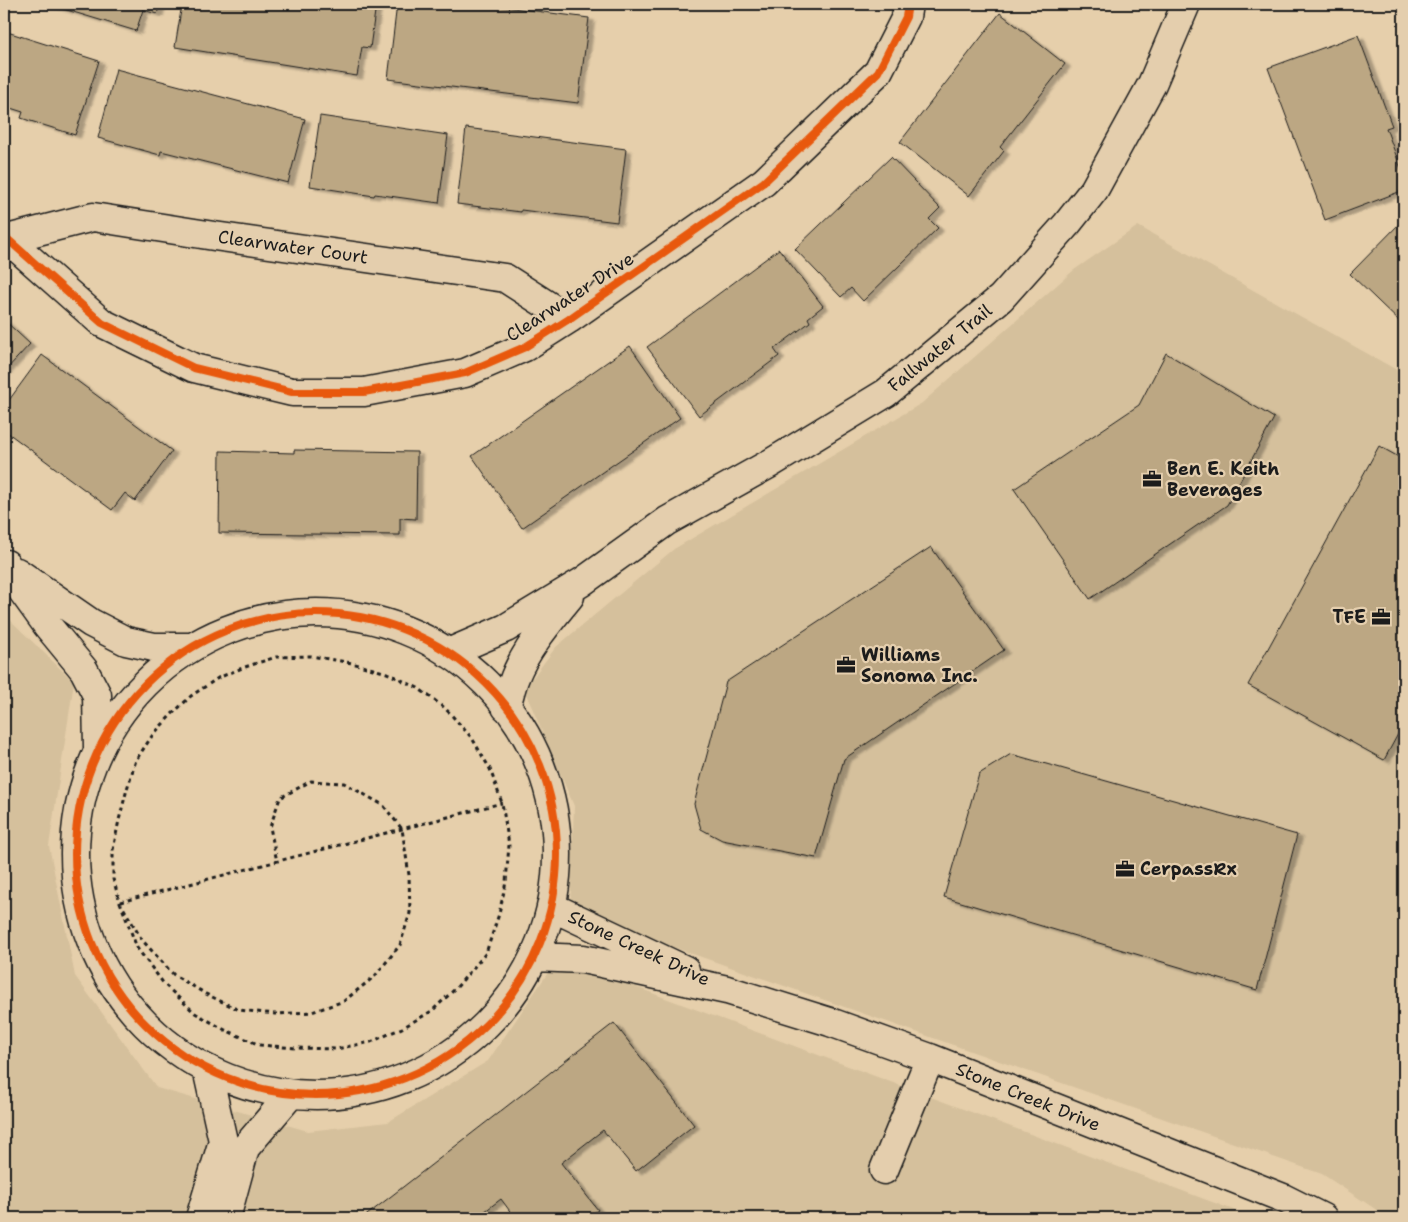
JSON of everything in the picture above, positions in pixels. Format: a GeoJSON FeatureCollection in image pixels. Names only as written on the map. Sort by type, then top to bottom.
{"type":"FeatureCollection","features":[{"type":"Feature","properties":{"kind":"street","name":"Clearwater Drive"},"geometry":{"type":"LineString","coordinates":[[5,238],[102,323],[194,368],[292,392],[364,392],[465,373],[525,347],[570,319],[764,182],[878,72],[906,17],[908,4]]}},
{"type":"Feature","properties":{"kind":"street","name":"Fallwater Trail"},"geometry":{"type":"LineString","coordinates":[[448,653],[506,628],[582,582],[667,521],[771,463],[886,393],[1001,298],[1068,224],[1094,190],[1152,84],[1186,4]]}},
{"type":"Feature","properties":{"kind":"street","name":"Clearwater Court"},"geometry":{"type":"LineString","coordinates":[[5,238],[92,217],[505,278],[570,319]]}},
{"type":"Feature","properties":{"kind":"street"},"geometry":{"type":"LineString","coordinates":[[5,563],[91,623],[126,641],[154,647],[189,647]]}},
{"type":"Feature","properties":{"kind":"street"},"geometry":{"type":"LineString","coordinates":[[5,563],[47,625],[84,670],[97,695],[98,748]]}},
{"type":"Feature","properties":{"kind":"street","name":"Fallwater Trail"},"geometry":{"type":"LineString","coordinates":[[506,707],[515,678],[527,653],[582,582]]}},
{"type":"Feature","properties":{"kind":"street"},"geometry":{"type":"LineString","coordinates":[[310,612],[372,618],[431,642],[448,653],[482,679],[517,721],[542,770],[556,823],[557,878],[547,932],[522,980],[489,1023],[447,1058],[398,1082],[345,1094],[290,1094],[248,1085],[207,1069],[146,1026],[102,965],[80,903],[77,894],[76,819],[98,748],[140,686],[189,647],[247,621],[310,612]]}},
{"type":"Feature","properties":{"kind":"street","name":"Stone Creek Drive"},"geometry":{"type":"LineString","coordinates":[[552,907],[727,990]]}},
{"type":"Feature","properties":{"kind":"street","name":"Stone Creek Drive"},"geometry":{"type":"LineString","coordinates":[[534,956],[583,958],[727,990],[830,1022],[930,1058],[1279,1208],[1323,1218]]}},
{"type":"Feature","properties":{"kind":"street"},"geometry":{"type":"LineString","coordinates":[[884,1170],[930,1058]]}},
{"type":"Feature","properties":{"kind":"street"},"geometry":{"type":"LineString","coordinates":[[200,1218],[223,1141],[207,1069]]}},
{"type":"Feature","properties":{"kind":"street"},"geometry":{"type":"LineString","coordinates":[[226,1218],[245,1148],[290,1094]]}},
{"type":"Feature","properties":{"kind":"path"},"geometry":{"type":"LineString","coordinates":[[311,656],[352,662],[387,673],[418,688],[445,708],[472,738],[490,769],[502,803],[509,845],[506,882],[499,914],[486,953],[456,988],[432,1011],[402,1028],[371,1042],[336,1049],[260,1045],[217,1026],[196,1013],[164,984],[137,948],[120,902],[113,879],[113,850],[123,804],[136,760],[152,736],[191,696],[218,678],[245,667],[276,658],[311,656]]}},
{"type":"Feature","properties":{"kind":"path"},"geometry":{"type":"LineString","coordinates":[[120,902],[142,940],[174,975],[206,994],[239,1010],[275,1014],[312,1012],[344,1001],[376,976],[400,945],[410,913],[409,875],[402,829],[384,805],[344,783],[311,781],[280,798],[270,827],[277,862]]}},
{"type":"Feature","properties":{"kind":"path"},"geometry":{"type":"LineString","coordinates":[[120,902],[502,803]]}},
{"type":"Feature","properties":{"kind":"shaded area"},"geometry":{"type":"Polygon","coordinates":[[[1138,226],[1404,374],[1404,1218],[1389,1218],[1322,1174],[570,911],[574,806],[524,689],[556,647],[674,549],[922,403],[1074,270],[1138,226]]]}},
{"type":"Feature","properties":{"kind":"shaded area"},"geometry":{"type":"Polygon","coordinates":[[[4,614],[74,682],[49,846],[75,976],[157,1088],[308,1131],[388,1122],[488,1061],[558,958],[1255,1218],[4,1218],[4,614]]]}},
{"type":"Feature","properties":{"kind":"building"},"geometry":{"type":"Polygon","coordinates":[[[47,4],[160,4],[157,14],[143,10],[136,31],[47,4]]]}},
{"type":"Feature","properties":{"kind":"building"},"geometry":{"type":"Polygon","coordinates":[[[182,4],[376,4],[370,48],[362,47],[357,76],[175,47],[182,4]]]}},
{"type":"Feature","properties":{"kind":"building"},"geometry":{"type":"Polygon","coordinates":[[[397,4],[482,4],[589,18],[578,103],[388,79],[397,4]]]}},
{"type":"Feature","properties":{"kind":"building"},"geometry":{"type":"Polygon","coordinates":[[[1000,13],[1065,64],[1000,147],[1004,151],[969,196],[900,142],[1000,13]]]}},
{"type":"Feature","properties":{"kind":"building"},"geometry":{"type":"Polygon","coordinates":[[[4,31],[99,61],[75,135],[21,118],[23,112],[4,106],[4,31]]]}},
{"type":"Feature","properties":{"kind":"building"},"geometry":{"type":"Polygon","coordinates":[[[1358,35],[1392,126],[1386,128],[1404,177],[1404,190],[1325,220],[1268,68],[1358,35]]]}},
{"type":"Feature","properties":{"kind":"building"},"geometry":{"type":"Polygon","coordinates":[[[116,69],[305,119],[288,183],[161,151],[160,155],[98,138],[116,69]]]}},
{"type":"Feature","properties":{"kind":"building"},"geometry":{"type":"Polygon","coordinates":[[[320,116],[448,135],[439,203],[375,194],[374,196],[310,186],[320,116]]]}},
{"type":"Feature","properties":{"kind":"building"},"geometry":{"type":"Polygon","coordinates":[[[466,128],[626,149],[617,222],[457,204],[466,128]]]}},
{"type":"Feature","properties":{"kind":"building"},"geometry":{"type":"Polygon","coordinates":[[[891,157],[940,208],[929,219],[938,228],[863,301],[851,288],[841,297],[795,249],[891,157]]]}},
{"type":"Feature","properties":{"kind":"building"},"geometry":{"type":"Polygon","coordinates":[[[1404,219],[1404,326],[1350,274],[1404,219]]]}},
{"type":"Feature","properties":{"kind":"building"},"geometry":{"type":"Polygon","coordinates":[[[779,249],[823,306],[808,318],[810,322],[774,349],[779,356],[699,416],[647,347],[779,249]]]}},
{"type":"Feature","properties":{"kind":"building"},"geometry":{"type":"Polygon","coordinates":[[[4,320],[30,344],[4,372],[4,320]]]}},
{"type":"Feature","properties":{"kind":"building"},"geometry":{"type":"Polygon","coordinates":[[[630,346],[680,418],[522,528],[472,456],[630,346]]]}},
{"type":"Feature","properties":{"kind":"building"},"geometry":{"type":"Polygon","coordinates":[[[1166,353],[1274,418],[1227,505],[1090,599],[1014,489],[1139,405],[1166,353]]]}},
{"type":"Feature","properties":{"kind":"building"},"geometry":{"type":"Polygon","coordinates":[[[42,355],[172,451],[135,501],[125,493],[112,510],[4,430],[4,407],[42,355]]]}},
{"type":"Feature","properties":{"kind":"building"},"geometry":{"type":"Polygon","coordinates":[[[1379,446],[1404,460],[1404,723],[1384,760],[1248,685],[1379,446]]]}},
{"type":"Feature","properties":{"kind":"building"},"geometry":{"type":"Polygon","coordinates":[[[294,450],[417,452],[416,519],[400,518],[400,535],[219,533],[220,451],[294,453],[294,450]]]}},
{"type":"Feature","properties":{"kind":"building"},"geometry":{"type":"Polygon","coordinates":[[[931,547],[1004,650],[844,759],[816,858],[722,840],[701,829],[694,804],[726,682],[931,547]]]}},
{"type":"Feature","properties":{"kind":"building"},"geometry":{"type":"Polygon","coordinates":[[[1011,754],[1297,835],[1257,990],[944,897],[979,774],[1011,754]]]}},
{"type":"Feature","properties":{"kind":"building"},"geometry":{"type":"Polygon","coordinates":[[[614,1023],[694,1125],[636,1171],[603,1130],[561,1163],[598,1210],[587,1218],[515,1218],[501,1199],[476,1218],[363,1218],[614,1023]]]}},
{"type":"Feature","properties":{"kind":"cycle path"},"geometry":{"type":"LineString","coordinates":[[4,236],[102,323],[194,368],[292,392],[364,392],[465,373],[525,347],[569,319],[764,182],[878,72],[906,17],[908,4]]}},
{"type":"Feature","properties":{"kind":"cycle path"},"geometry":{"type":"LineString","coordinates":[[316,613],[363,618],[408,632],[450,654],[486,684],[516,720],[538,762],[552,807],[557,854],[552,901],[538,946],[516,988],[486,1024],[450,1054],[408,1076],[363,1090],[316,1095],[269,1090],[224,1076],[182,1054],[146,1024],[116,988],[94,946],[80,901],[75,854],[80,807],[94,762],[116,720],[146,684],[182,654],[224,632],[269,618],[316,613]]}},
{"type":"Feature","properties":{"kind":"place","name":"Ben E. Keith Beverages"},"geometry":{"type":"Point","coordinates":[1152,479]}},
{"type":"Feature","properties":{"kind":"place","name":"TFE"},"geometry":{"type":"Point","coordinates":[1381,617]}},
{"type":"Feature","properties":{"kind":"place","name":"Williams Sonoma Inc."},"geometry":{"type":"Point","coordinates":[846,665]}},
{"type":"Feature","properties":{"kind":"place","name":"CerpassRx"},"geometry":{"type":"Point","coordinates":[1125,869]}}]}
